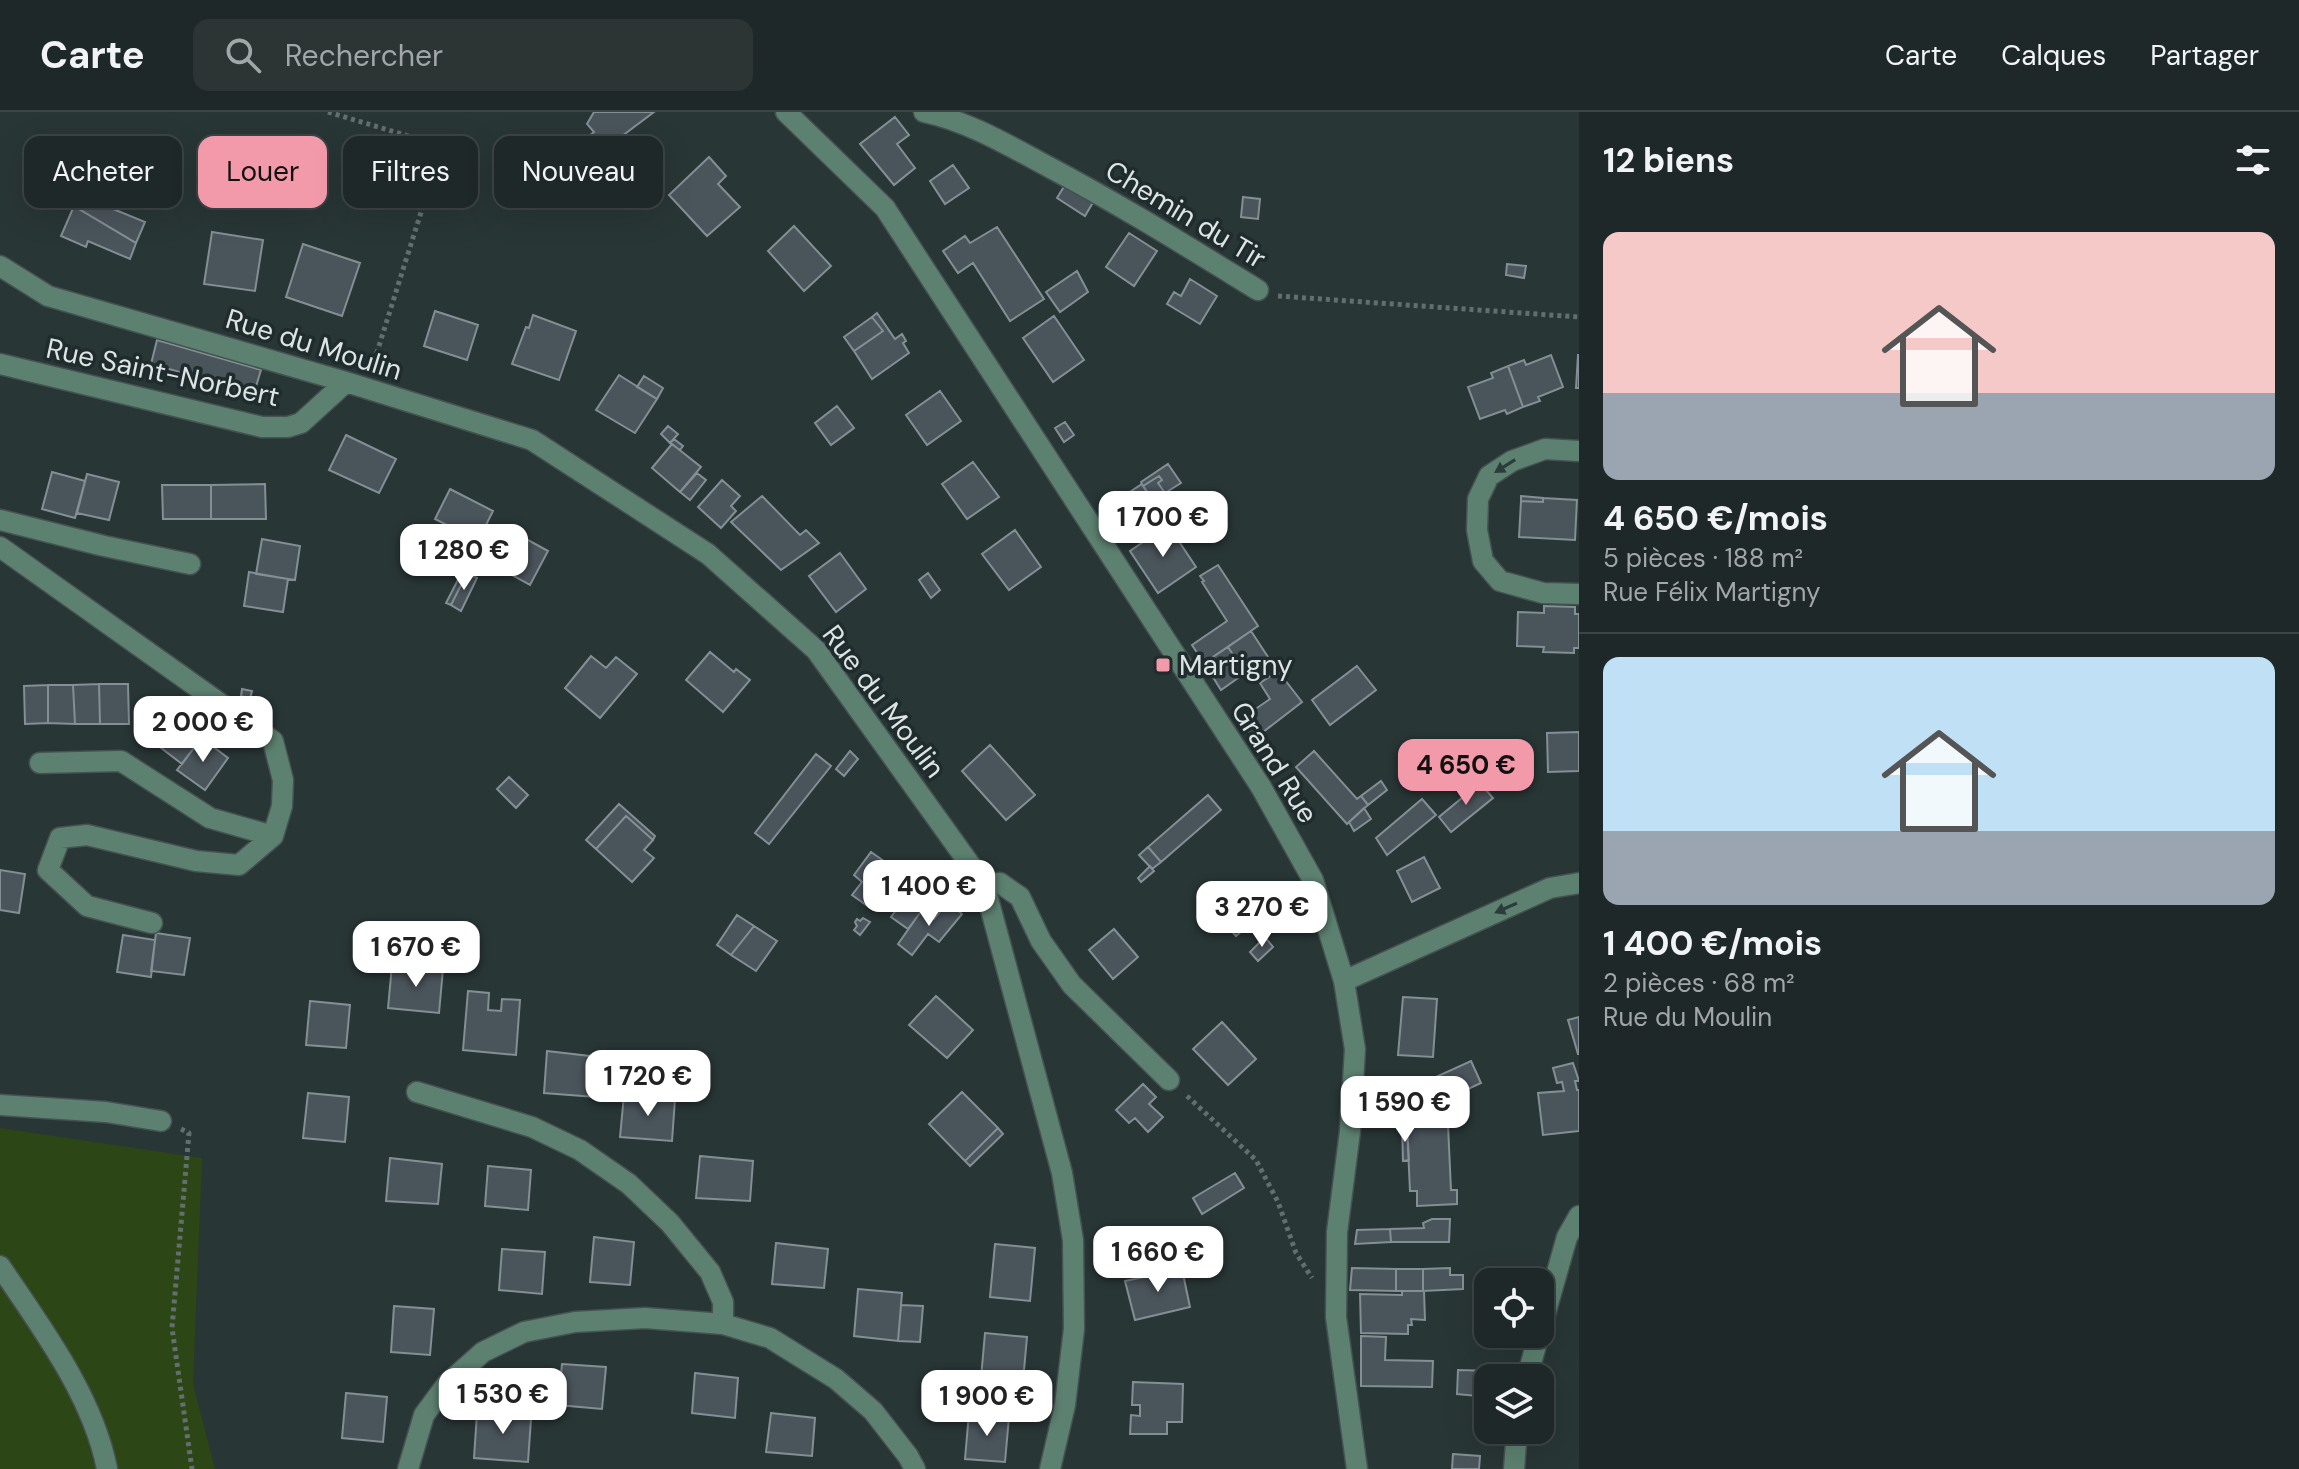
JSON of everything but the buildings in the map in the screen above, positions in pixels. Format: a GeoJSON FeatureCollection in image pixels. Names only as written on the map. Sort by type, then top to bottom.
{"type":"FeatureCollection","features":[{"type":"Feature","properties":{"kind":"street","name":"Grand Rue"},"geometry":{"type":"LineString","coordinates":[[786,112],[885,208],[1261,787],[1313,880],[1344,981],[1355,1049],[1350,1131],[1337,1232],[1336,1317],[1357,1469]]}},
{"type":"Feature","properties":{"kind":"street","name":"Chemin du Tir"},"geometry":{"type":"LineString","coordinates":[[924,112],[945,116],[1016,149],[1113,201],[1258,290]]}},
{"type":"Feature","properties":{"kind":"street","name":"Rue du Moulin"},"geometry":{"type":"LineString","coordinates":[[0,266],[48,296],[356,385],[532,440],[708,554],[816,650],[984,884],[1062,1173],[1073,1240],[1074,1329],[1065,1405],[1050,1469]]}},
{"type":"Feature","properties":{"kind":"street","name":"Rue Saint-Norbert"},"geometry":{"type":"LineString","coordinates":[[0,364],[262,427],[288,427],[301,423],[356,385]]}},
{"type":"Feature","properties":{"kind":"street"},"geometry":{"type":"LineString","coordinates":[[1579,451],[1545,449],[1512,461],[1489,476],[1478,499],[1477,530],[1483,561],[1500,581],[1543,593],[1579,594]]}},
{"type":"Feature","properties":{"kind":"street"},"geometry":{"type":"LineString","coordinates":[[0,520],[190,564]]}},
{"type":"Feature","properties":{"kind":"street"},"geometry":{"type":"LineString","coordinates":[[0,547],[273,741],[283,780],[282,806],[273,836],[239,865],[196,861],[87,835],[60,838],[48,870],[87,906],[152,923]]}},
{"type":"Feature","properties":{"kind":"street"},"geometry":{"type":"LineString","coordinates":[[40,763],[121,761],[210,818],[273,836]]}},
{"type":"Feature","properties":{"kind":"street"},"geometry":{"type":"LineString","coordinates":[[984,884],[1000,883],[1020,897],[1041,941],[1072,985],[1169,1080]]}},
{"type":"Feature","properties":{"kind":"street"},"geometry":{"type":"LineString","coordinates":[[1344,981],[1550,888],[1579,883]]}},
{"type":"Feature","properties":{"kind":"street"},"geometry":{"type":"LineString","coordinates":[[417,1092],[532,1127],[580,1150],[629,1184],[670,1223],[710,1272],[723,1302],[723,1324]]}},
{"type":"Feature","properties":{"kind":"street"},"geometry":{"type":"LineString","coordinates":[[0,1105],[106,1112],[161,1121]]}},
{"type":"Feature","properties":{"kind":"street"},"geometry":{"type":"LineString","coordinates":[[1554,1283],[1567,1237],[1579,1216]]}},
{"type":"Feature","properties":{"kind":"street"},"geometry":{"type":"LineString","coordinates":[[0,1266],[57,1350],[101,1440],[107,1469]]}},
{"type":"Feature","properties":{"kind":"street"},"geometry":{"type":"LineString","coordinates":[[408,1469],[424,1415],[447,1384],[483,1352],[524,1332],[575,1322],[645,1318],[723,1324],[770,1338],[836,1379],[873,1411],[915,1469]]}},
{"type":"Feature","properties":{"kind":"street"},"geometry":{"type":"LineString","coordinates":[[1514,1469],[1516,1444]]}},
{"type":"Feature","properties":{"kind":"path"},"geometry":{"type":"LineString","coordinates":[[328,112],[425,141],[434,171],[356,385]]}},
{"type":"Feature","properties":{"kind":"path","name":"Chemin du Tir"},"geometry":{"type":"LineString","coordinates":[[1258,290],[1281,297],[1579,317]]}},
{"type":"Feature","properties":{"kind":"path"},"geometry":{"type":"LineString","coordinates":[[1169,1080],[1256,1160],[1278,1202],[1296,1253],[1310,1277],[1336,1301]]}},
{"type":"Feature","properties":{"kind":"path"},"geometry":{"type":"LineString","coordinates":[[161,1121],[189,1133],[172,1328],[192,1469]]}},
{"type":"Feature","properties":{"kind":"green space"},"geometry":{"type":"Polygon","coordinates":[[[0,1128],[202,1158],[193,1383],[215,1469],[0,1469],[0,1128]]]}},
{"type":"Feature","properties":{"kind":"place","name":"Martigny"},"geometry":{"type":"Point","coordinates":[1163,665]}}]}
